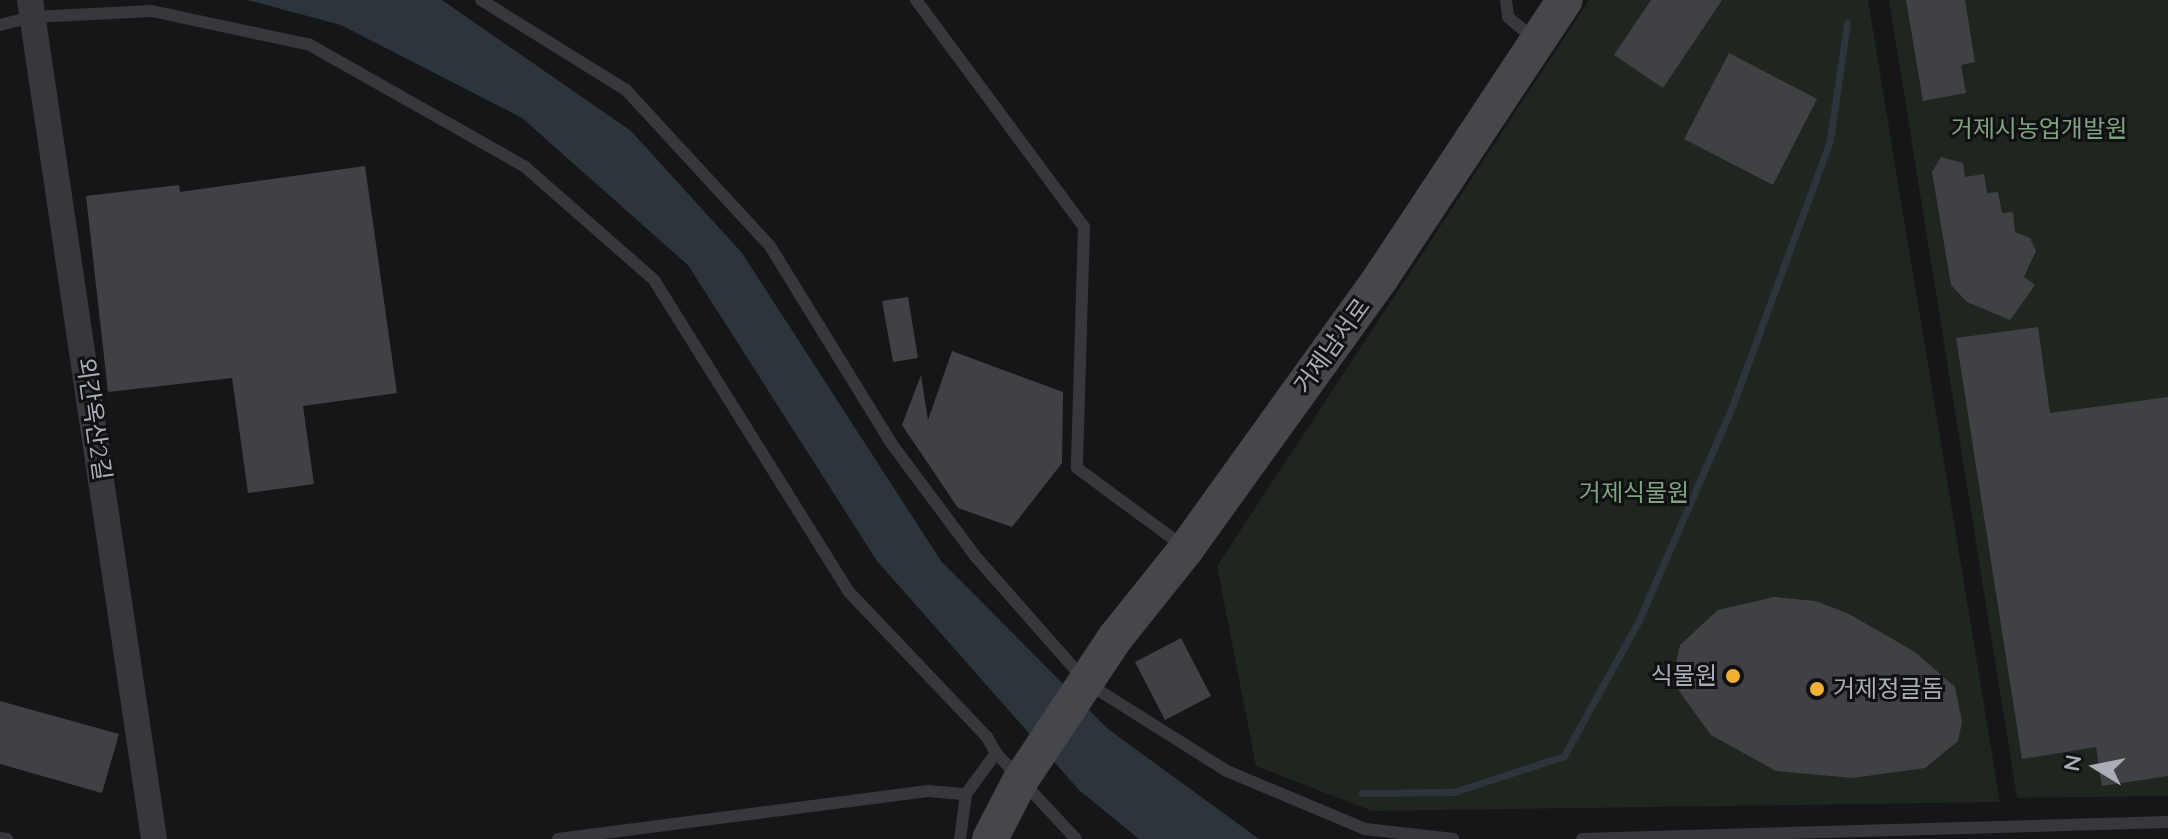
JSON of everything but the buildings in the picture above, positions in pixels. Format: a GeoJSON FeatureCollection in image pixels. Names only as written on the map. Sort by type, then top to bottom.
{"type":"FeatureCollection","features":[{"type":"Feature","properties":{"kind":"main road","name":"거제남서로"},"geometry":{"type":"LineString","coordinates":[[1020,781],[1115,638],[1186,549],[1382,276],[1565,0]]}},
{"type":"Feature","properties":{"kind":"main road"},"geometry":{"type":"LineString","coordinates":[[990,839],[1020,781]]}},
{"type":"Feature","properties":{"kind":"street","name":"외간옥산2길"},"geometry":{"type":"LineString","coordinates":[[32,8],[154,839]]}},
{"type":"Feature","properties":{"kind":"lane"},"geometry":{"type":"LineString","coordinates":[[481,0],[626,90],[770,246],[891,443],[976,557],[1087,683],[1227,771],[1365,829],[1453,839]]}},
{"type":"Feature","properties":{"kind":"lane"},"geometry":{"type":"LineString","coordinates":[[916,0],[1084,227],[1077,468],[1186,549]]}},
{"type":"Feature","properties":{"kind":"lane"},"geometry":{"type":"LineString","coordinates":[[1506,0],[1508,17],[1537,42]]}},
{"type":"Feature","properties":{"kind":"lane"},"geometry":{"type":"LineString","coordinates":[[0,25],[32,8],[152,11],[310,45],[524,166],[654,280],[849,592],[987,737],[996,753],[1020,781],[1076,839]]}},
{"type":"Feature","properties":{"kind":"lane"},"geometry":{"type":"LineString","coordinates":[[960,839],[966,794],[996,753]]}},
{"type":"Feature","properties":{"kind":"lane"},"geometry":{"type":"LineString","coordinates":[[558,839],[928,791],[966,794]]}},
{"type":"Feature","properties":{"kind":"lane"},"geometry":{"type":"LineString","coordinates":[[1582,839],[2168,822]]}},
{"type":"Feature","properties":{"kind":"lane"},"geometry":{"type":"LineString","coordinates":[[0,838],[7,839]]}},
{"type":"Feature","properties":{"kind":"green space","name":"거제식물원"},"geometry":{"type":"Polygon","coordinates":[[[1589,0],[1868,0],[2000,802],[1372,811],[1256,766],[1217,566],[1589,0]]]}},
{"type":"Feature","properties":{"kind":"green space","name":"거제시농업개발원"},"geometry":{"type":"Polygon","coordinates":[[[1889,0],[2168,0],[2168,796],[2017,798],[1889,0]]]}},
{"type":"Feature","properties":{"kind":"shaded area"},"geometry":{"type":"Polygon","coordinates":[[[247,0],[442,0],[631,131],[742,253],[941,561],[1108,729],[1259,839],[1139,839],[1079,790],[877,561],[688,265],[522,118],[341,25],[247,0]]]}},
{"type":"Feature","properties":{"kind":"waterway"},"geometry":{"type":"LineString","coordinates":[[1362,793],[1454,792],[1564,756],[1639,620],[1732,407],[1830,140],[1847,23]]}},
{"type":"Feature","properties":{"kind":"place","name":"식물원"},"geometry":{"type":"Point","coordinates":[1733,676]}},
{"type":"Feature","properties":{"kind":"place","name":"거제정글돔"},"geometry":{"type":"Point","coordinates":[1817,689]}}]}
